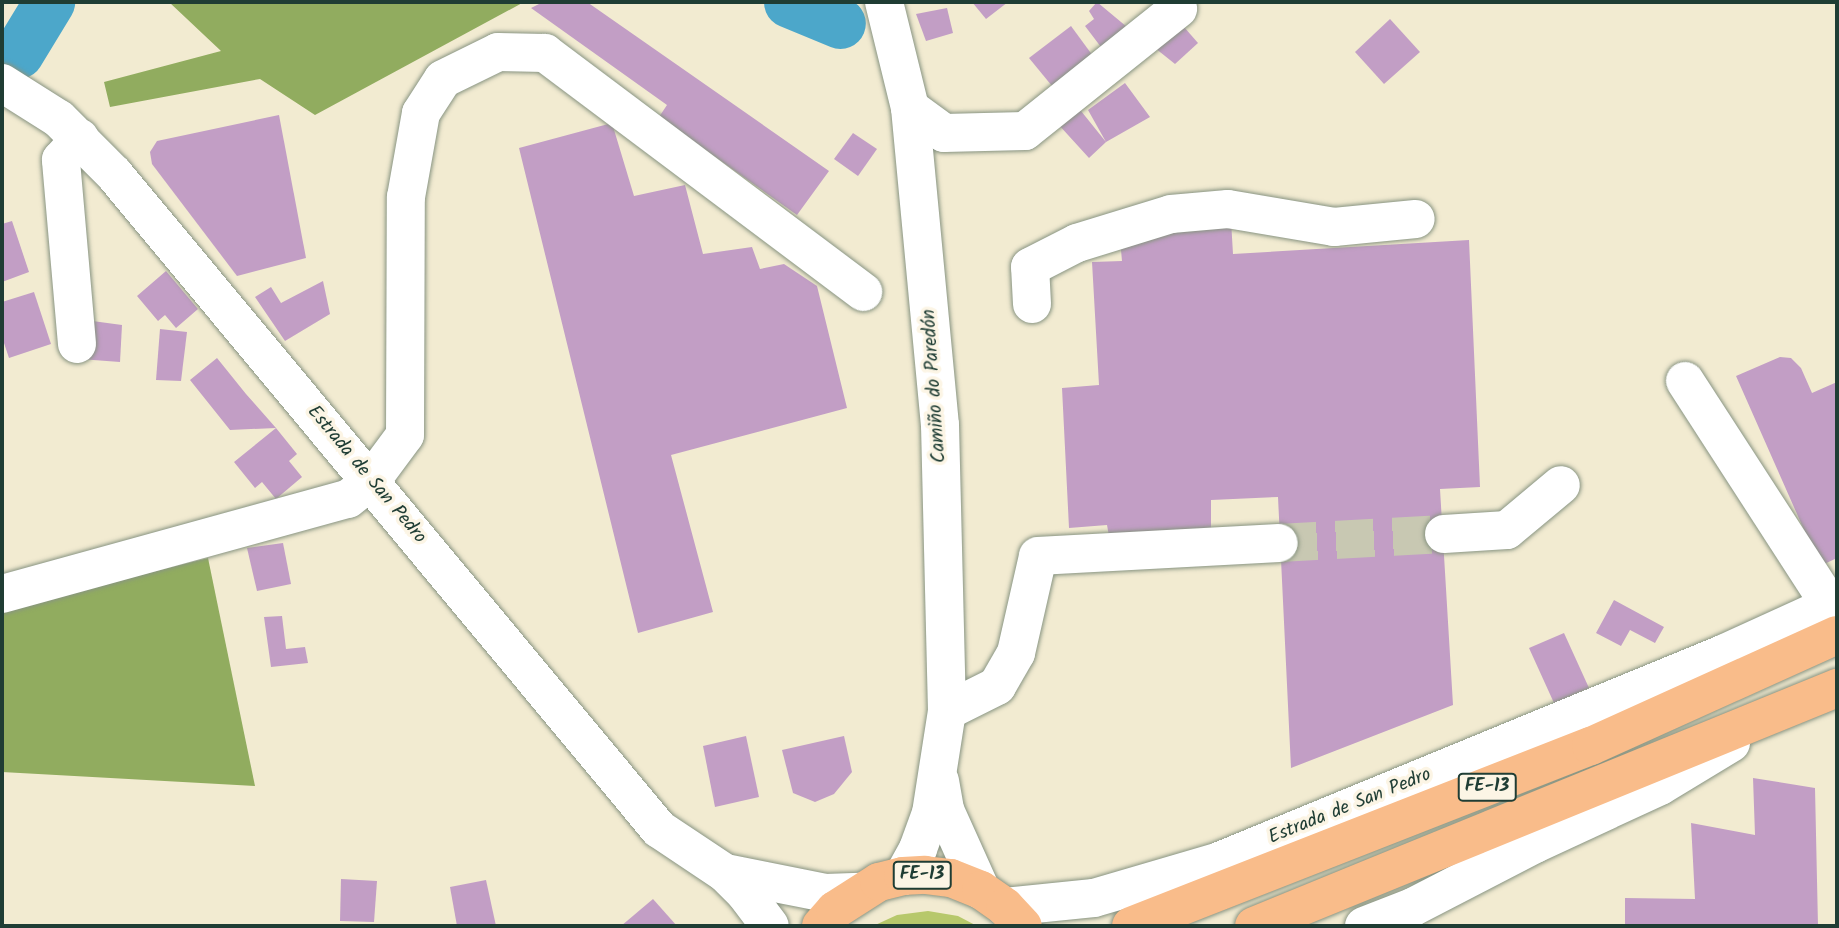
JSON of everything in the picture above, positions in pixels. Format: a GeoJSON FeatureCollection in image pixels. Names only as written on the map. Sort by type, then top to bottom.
{"type":"FeatureCollection","features":[{"type":"Feature","properties":{"kind":"highway","name":"FE-13"},"geometry":{"type":"LineString","coordinates":[[1130,926],[1591,746],[1835,614]]}},
{"type":"Feature","properties":{"kind":"highway","name":"FE-13"},"geometry":{"type":"LineString","coordinates":[[1254,926],[1784,712],[1837,688]]}},
{"type":"Feature","properties":{"kind":"highway","name":"FE-13"},"geometry":{"type":"LineString","coordinates":[[821,926],[835,910],[860,892],[903,876],[951,877],[1003,908]]}},
{"type":"Feature","properties":{"kind":"street","name":"Camiño do Paredón"},"geometry":{"type":"LineString","coordinates":[[884,2],[910,108],[940,425],[947,711],[939,773]]}},
{"type":"Feature","properties":{"kind":"street"},"geometry":{"type":"LineString","coordinates":[[910,108],[944,133],[1025,131],[1178,9]]}},
{"type":"Feature","properties":{"kind":"street"},"geometry":{"type":"LineString","coordinates":[[2,594],[348,499],[371,481],[405,435],[406,197],[421,113],[443,79],[498,52],[545,53],[863,292]]}},
{"type":"Feature","properties":{"kind":"street","name":"Estrada de San Pedro"},"geometry":{"type":"LineString","coordinates":[[2,83],[59,119],[80,138],[371,481],[659,829],[725,873]]}},
{"type":"Feature","properties":{"kind":"street"},"geometry":{"type":"LineString","coordinates":[[78,344],[61,160],[80,138]]}},
{"type":"Feature","properties":{"kind":"street"},"geometry":{"type":"LineString","coordinates":[[1032,304],[1030,267],[1077,243],[1171,214],[1228,209],[1334,228],[1416,219]]}},
{"type":"Feature","properties":{"kind":"street"},"geometry":{"type":"LineString","coordinates":[[1685,381],[1835,614]]}},
{"type":"Feature","properties":{"kind":"street"},"geometry":{"type":"LineString","coordinates":[[1444,534],[1507,530],[1561,485]]}},
{"type":"Feature","properties":{"kind":"street"},"geometry":{"type":"LineString","coordinates":[[947,711],[997,686],[1016,653],[1038,556],[1279,543]]}},
{"type":"Feature","properties":{"kind":"street","name":"Estrada de San Pedro"},"geometry":{"type":"LineString","coordinates":[[1003,908],[1094,898],[1217,862],[1723,654],[1835,614]]}},
{"type":"Feature","properties":{"kind":"street"},"geometry":{"type":"LineString","coordinates":[[1364,926],[1413,906],[1535,844],[1660,786],[1784,712]]}},
{"type":"Feature","properties":{"kind":"street"},"geometry":{"type":"LineString","coordinates":[[939,773],[945,810],[1003,908]]}},
{"type":"Feature","properties":{"kind":"street"},"geometry":{"type":"LineString","coordinates":[[903,876],[918,849],[931,813],[939,773]]}},
{"type":"Feature","properties":{"kind":"street"},"geometry":{"type":"LineString","coordinates":[[725,873],[825,893],[860,892]]}},
{"type":"Feature","properties":{"kind":"street"},"geometry":{"type":"LineString","coordinates":[[725,873],[745,892],[770,926]]}},
{"type":"Feature","properties":{"kind":"green space"},"geometry":{"type":"Polygon","coordinates":[[[169,2],[524,2],[315,115],[260,79],[110,107],[104,82],[221,51],[169,2]]]}},
{"type":"Feature","properties":{"kind":"green space"},"geometry":{"type":"Polygon","coordinates":[[[208,558],[255,786],[2,772],[2,610],[208,558]]]}},
{"type":"Feature","properties":{"kind":"green space"},"geometry":{"type":"Polygon","coordinates":[[[928,911],[958,916],[977,926],[873,926],[897,915],[928,911]]]}},
{"type":"Feature","properties":{"kind":"building"},"geometry":{"type":"Polygon","coordinates":[[[543,2],[587,2],[829,171],[797,215],[659,117],[667,105],[531,8],[543,2]]]}},
{"type":"Feature","properties":{"kind":"building"},"geometry":{"type":"Polygon","coordinates":[[[972,2],[1008,2],[986,19],[972,2]]]}},
{"type":"Feature","properties":{"kind":"building"},"geometry":{"type":"Polygon","coordinates":[[[1097,2],[1127,27],[1104,51],[1085,26],[1094,19],[1089,11],[1097,2]]]}},
{"type":"Feature","properties":{"kind":"building"},"geometry":{"type":"Polygon","coordinates":[[[947,8],[953,33],[926,41],[916,14],[947,8]]]}},
{"type":"Feature","properties":{"kind":"building"},"geometry":{"type":"Polygon","coordinates":[[[1177,19],[1198,43],[1175,64],[1150,44],[1177,19]]]}},
{"type":"Feature","properties":{"kind":"building"},"geometry":{"type":"Polygon","coordinates":[[[1390,19],[1420,52],[1384,84],[1355,52],[1390,19]]]}},
{"type":"Feature","properties":{"kind":"building"},"geometry":{"type":"Polygon","coordinates":[[[1071,26],[1093,56],[1052,86],[1029,58],[1071,26]]]}},
{"type":"Feature","properties":{"kind":"building"},"geometry":{"type":"Polygon","coordinates":[[[1125,83],[1150,117],[1106,142],[1088,110],[1125,83]]]}},
{"type":"Feature","properties":{"kind":"building"},"geometry":{"type":"Polygon","coordinates":[[[1077,106],[1106,142],[1089,158],[1058,124],[1077,106]]]}},
{"type":"Feature","properties":{"kind":"building"},"geometry":{"type":"Polygon","coordinates":[[[279,115],[306,258],[237,276],[152,164],[150,152],[157,141],[279,115]]]}},
{"type":"Feature","properties":{"kind":"building"},"geometry":{"type":"Polygon","coordinates":[[[612,123],[634,196],[685,185],[703,254],[752,247],[760,269],[784,264],[817,286],[847,408],[671,455],[713,612],[638,633],[519,148],[612,123]]]}},
{"type":"Feature","properties":{"kind":"building"},"geometry":{"type":"Polygon","coordinates":[[[853,133],[877,149],[858,176],[834,159],[853,133]]]}},
{"type":"Feature","properties":{"kind":"building"},"geometry":{"type":"Polygon","coordinates":[[[1231,220],[1233,254],[1469,240],[1480,487],[1440,489],[1453,705],[1291,768],[1278,497],[1211,500],[1211,531],[1109,536],[1107,525],[1069,528],[1062,388],[1099,385],[1092,262],[1122,261],[1120,239],[1231,220]]]}},
{"type":"Feature","properties":{"kind":"building"},"geometry":{"type":"Polygon","coordinates":[[[12,221],[29,272],[2,282],[2,224],[12,221]]]}},
{"type":"Feature","properties":{"kind":"building"},"geometry":{"type":"Polygon","coordinates":[[[166,271],[198,309],[176,328],[165,315],[158,321],[137,296],[166,271]]]}},
{"type":"Feature","properties":{"kind":"building"},"geometry":{"type":"Polygon","coordinates":[[[323,281],[330,314],[285,341],[255,297],[271,287],[281,303],[323,281]]]}},
{"type":"Feature","properties":{"kind":"building"},"geometry":{"type":"Polygon","coordinates":[[[34,292],[51,344],[9,358],[2,337],[2,302],[34,292]]]}},
{"type":"Feature","properties":{"kind":"building"},"geometry":{"type":"Polygon","coordinates":[[[85,320],[122,325],[120,362],[80,359],[85,320]]]}},
{"type":"Feature","properties":{"kind":"building"},"geometry":{"type":"Polygon","coordinates":[[[160,329],[187,332],[181,381],[156,380],[160,329]]]}},
{"type":"Feature","properties":{"kind":"building"},"geometry":{"type":"Polygon","coordinates":[[[1780,357],[1791,358],[1801,368],[1812,393],[1837,382],[1837,558],[1820,566],[1736,376],[1780,357]]]}},
{"type":"Feature","properties":{"kind":"building"},"geometry":{"type":"Polygon","coordinates":[[[217,358],[276,428],[230,430],[190,380],[217,358]]]}},
{"type":"Feature","properties":{"kind":"building"},"geometry":{"type":"Polygon","coordinates":[[[276,428],[297,454],[289,461],[302,477],[276,499],[262,482],[255,488],[234,462],[276,428]]]}},
{"type":"Feature","properties":{"kind":"building"},"geometry":{"type":"Polygon","coordinates":[[[283,543],[291,584],[257,591],[247,548],[283,543]]]}},
{"type":"Feature","properties":{"kind":"building"},"geometry":{"type":"Polygon","coordinates":[[[1614,600],[1664,627],[1655,643],[1630,630],[1621,646],[1596,633],[1614,600]]]}},
{"type":"Feature","properties":{"kind":"building"},"geometry":{"type":"Polygon","coordinates":[[[282,616],[286,649],[305,647],[308,663],[271,667],[264,617],[282,616]]]}},
{"type":"Feature","properties":{"kind":"building"},"geometry":{"type":"Polygon","coordinates":[[[1564,633],[1589,688],[1554,703],[1529,648],[1564,633]]]}},
{"type":"Feature","properties":{"kind":"building"},"geometry":{"type":"Polygon","coordinates":[[[746,736],[759,797],[715,807],[703,746],[746,736]]]}},
{"type":"Feature","properties":{"kind":"building"},"geometry":{"type":"Polygon","coordinates":[[[844,736],[852,772],[834,794],[815,802],[793,793],[782,750],[844,736]]]}},
{"type":"Feature","properties":{"kind":"building"},"geometry":{"type":"Polygon","coordinates":[[[1753,778],[1815,788],[1818,926],[1625,926],[1625,898],[1695,899],[1691,823],[1755,835],[1753,778]]]}},
{"type":"Feature","properties":{"kind":"building"},"geometry":{"type":"Polygon","coordinates":[[[341,879],[377,881],[374,922],[340,921],[341,879]]]}},
{"type":"Feature","properties":{"kind":"building"},"geometry":{"type":"Polygon","coordinates":[[[486,880],[496,926],[457,926],[450,887],[486,880]]]}},
{"type":"Feature","properties":{"kind":"building"},"geometry":{"type":"Polygon","coordinates":[[[653,899],[677,926],[621,926],[653,899]]]}},
{"type":"Feature","properties":{"kind":"waterway"},"geometry":{"type":"LineString","coordinates":[[18,53],[49,2]]}},
{"type":"Feature","properties":{"kind":"waterway"},"geometry":{"type":"LineString","coordinates":[[789,2],[840,23]]}},
{"type":"Feature","properties":{"kind":"tunnel"},"geometry":{"type":"LineString","coordinates":[[1279,543],[1444,534]]}}]}
